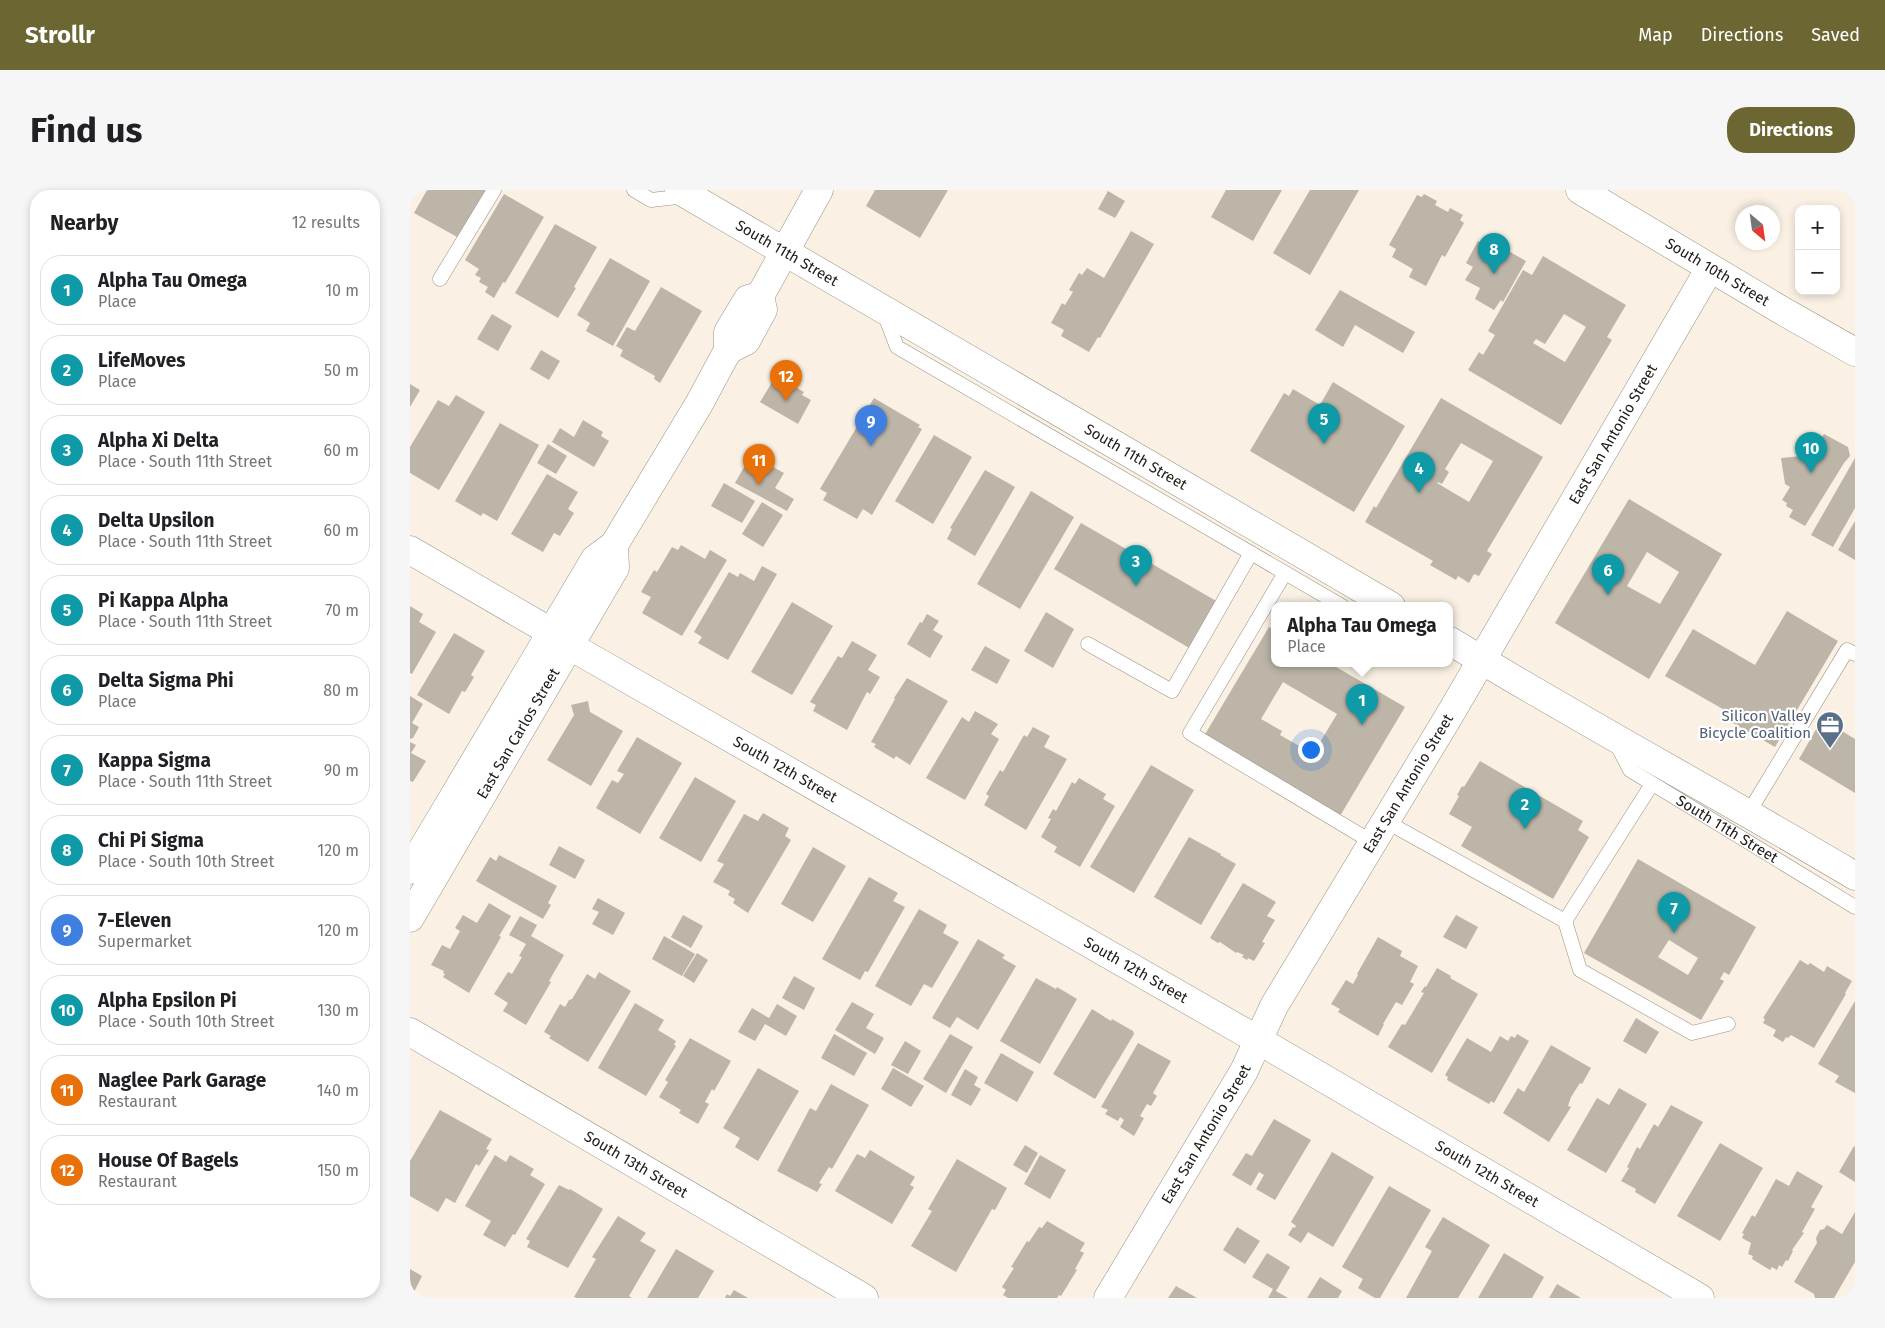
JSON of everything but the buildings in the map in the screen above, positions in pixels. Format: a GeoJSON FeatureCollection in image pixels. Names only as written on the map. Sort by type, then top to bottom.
{"type":"FeatureCollection","features":[{"type":"Feature","properties":{"kind":"street","name":"East San Carlos Street"},"geometry":{"type":"LineString","coordinates":[[410,870],[560,639],[615,568],[614,545],[699,404],[728,350],[728,332],[748,299],[760,296],[819,190]]}},
{"type":"Feature","properties":{"kind":"street","name":"South 10th Street"},"geometry":{"type":"LineString","coordinates":[[1580,190],[1855,352]]}},
{"type":"Feature","properties":{"kind":"street","name":"South 11th Street"},"geometry":{"type":"LineString","coordinates":[[685,193],[1381,602]]}},
{"type":"Feature","properties":{"kind":"street","name":"East San Antonio Street"},"geometry":{"type":"LineString","coordinates":[[1108,1298],[1244,1071],[1274,1006],[1481,660],[1710,268]]}},
{"type":"Feature","properties":{"kind":"street","name":"South 12th Street"},"geometry":{"type":"LineString","coordinates":[[410,550],[560,639],[1258,1040],[1700,1298]]}},
{"type":"Feature","properties":{"kind":"street","name":"East San Carlos Street"},"geometry":{"type":"LineString","coordinates":[[410,918],[560,639]]}},
{"type":"Feature","properties":{"kind":"street","name":"South 11th Street"},"geometry":{"type":"LineString","coordinates":[[1453,643],[1613,737],[1749,812],[1855,876]]}},
{"type":"Feature","properties":{"kind":"street","name":"South 13th Street"},"geometry":{"type":"LineString","coordinates":[[410,1032],[864,1298]]}},
{"type":"Feature","properties":{"kind":"lane"},"geometry":{"type":"LineString","coordinates":[[440,279],[494,190]]}},
{"type":"Feature","properties":{"kind":"lane","name":"South 11th Street"},"geometry":{"type":"LineString","coordinates":[[634,190],[651,200],[685,193]]}},
{"type":"Feature","properties":{"kind":"lane","name":"South 11th Street"},"geometry":{"type":"LineString","coordinates":[[884,310],[897,347],[1335,602]]}},
{"type":"Feature","properties":{"kind":"lane"},"geometry":{"type":"LineString","coordinates":[[1088,644],[1172,691],[1251,553]]}},
{"type":"Feature","properties":{"kind":"lane"},"geometry":{"type":"LineString","coordinates":[[1285,572],[1190,734],[1379,832],[1565,921],[1580,970],[1692,1033],[1728,1024]]}},
{"type":"Feature","properties":{"kind":"lane"},"geometry":{"type":"LineString","coordinates":[[1749,812],[1851,652]]}},
{"type":"Feature","properties":{"kind":"lane","name":"South 11th Street"},"geometry":{"type":"LineString","coordinates":[[1613,737],[1630,770],[1855,907]]}},
{"type":"Feature","properties":{"kind":"lane"},"geometry":{"type":"LineString","coordinates":[[1565,921],[1652,784]]}},
{"type":"Feature","properties":{"kind":"place","name":"Chi Pi Sigma"},"geometry":{"type":"Point","coordinates":[1494,274]}},
{"type":"Feature","properties":{"kind":"place","name":"House Of Bagels"},"geometry":{"type":"Point","coordinates":[786,401]}},
{"type":"Feature","properties":{"kind":"place","name":"Pi Kappa Alpha"},"geometry":{"type":"Point","coordinates":[1324,444]}},
{"type":"Feature","properties":{"kind":"place","name":"7-Eleven"},"geometry":{"type":"Point","coordinates":[871,446]}},
{"type":"Feature","properties":{"kind":"place","name":"Alpha Epsilon Pi"},"geometry":{"type":"Point","coordinates":[1811,473]}},
{"type":"Feature","properties":{"kind":"place","name":"Naglee Park Garage"},"geometry":{"type":"Point","coordinates":[759,485]}},
{"type":"Feature","properties":{"kind":"place","name":"Delta Upsilon"},"geometry":{"type":"Point","coordinates":[1419,493]}},
{"type":"Feature","properties":{"kind":"place","name":"Alpha Xi Delta"},"geometry":{"type":"Point","coordinates":[1136,586]}},
{"type":"Feature","properties":{"kind":"place","name":"Delta Sigma Phi"},"geometry":{"type":"Point","coordinates":[1608,595]}},
{"type":"Feature","properties":{"kind":"place","name":"Alpha Tau Omega"},"geometry":{"type":"Point","coordinates":[1362,725]}},
{"type":"Feature","properties":{"kind":"place","name":"Silicon Valley Bicycle Coalition"},"geometry":{"type":"Point","coordinates":[1830,749]}},
{"type":"Feature","properties":{"kind":"place","name":"LifeMoves"},"geometry":{"type":"Point","coordinates":[1525,829]}},
{"type":"Feature","properties":{"kind":"place","name":"Kappa Sigma"},"geometry":{"type":"Point","coordinates":[1674,933]}}]}
